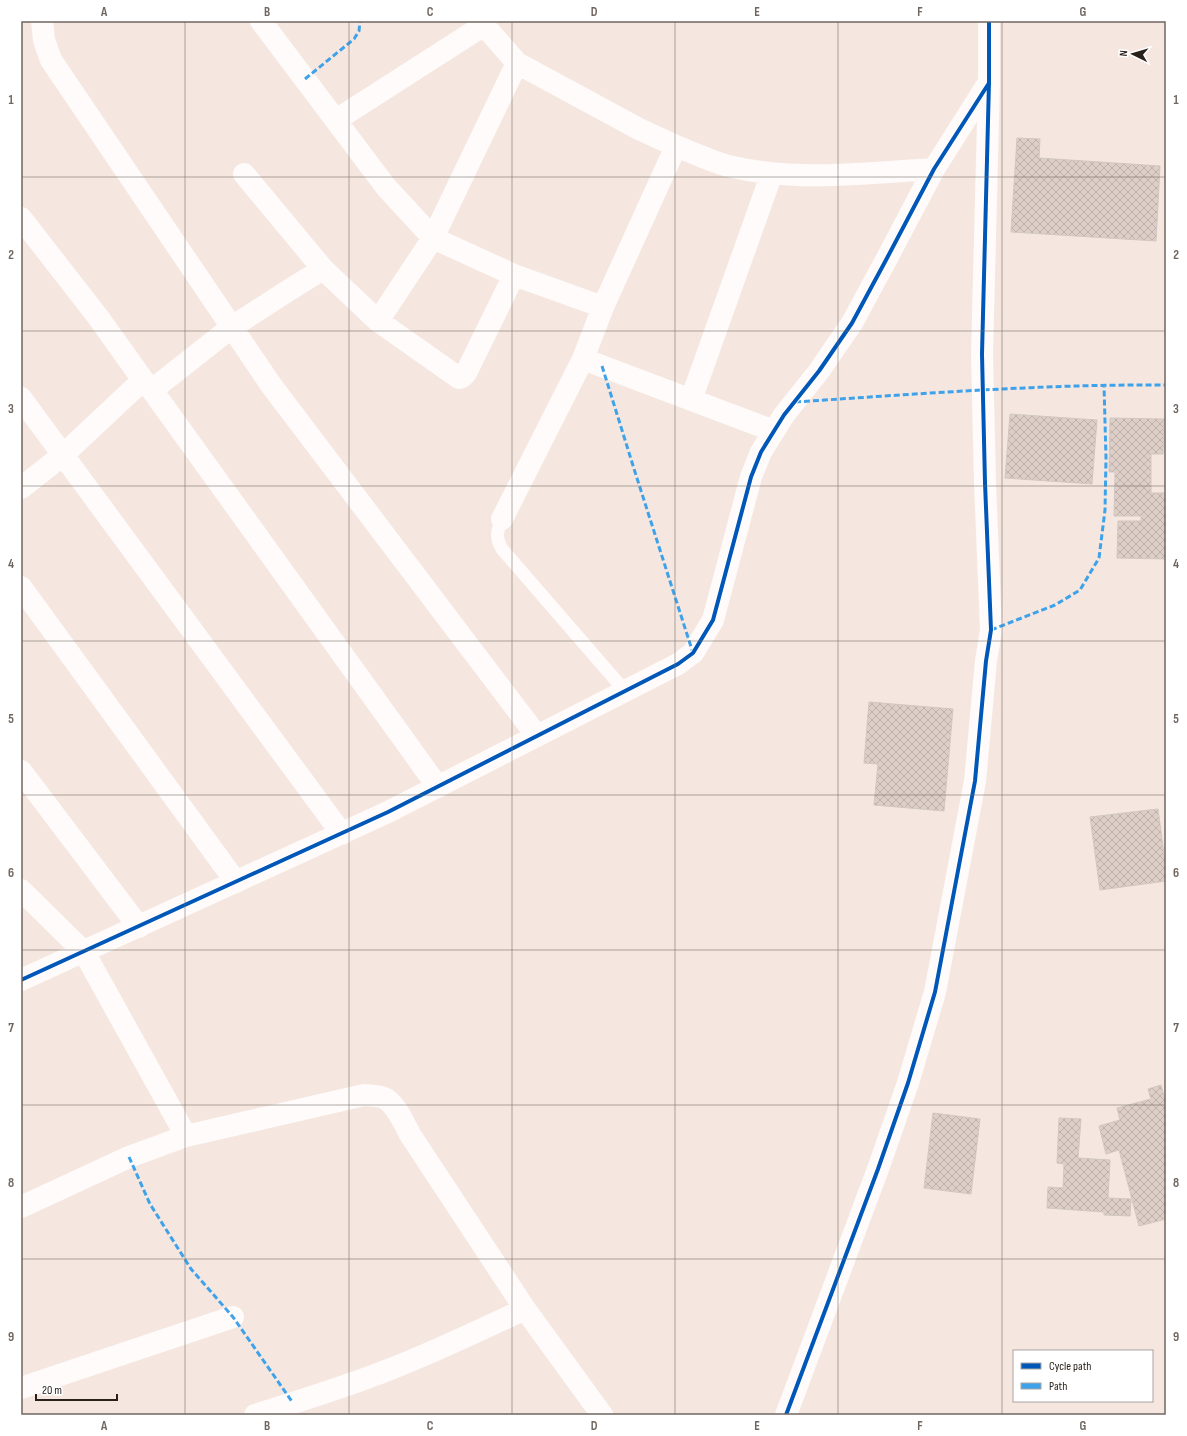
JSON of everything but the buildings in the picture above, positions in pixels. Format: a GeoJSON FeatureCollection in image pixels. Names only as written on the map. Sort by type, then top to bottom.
{"type":"FeatureCollection","features":[{"type":"Feature","properties":{"kind":"street"},"geometry":{"type":"LineString","coordinates":[[42,21],[44,40],[51,60],[275,392],[537,736]]}},
{"type":"Feature","properties":{"kind":"street"},"geometry":{"type":"LineString","coordinates":[[261,21],[386,187],[432,238],[514,275],[603,307]]}},
{"type":"Feature","properties":{"kind":"street"},"geometry":{"type":"LineString","coordinates":[[786,1415],[878,1169],[908,1083],[935,992],[976,781],[986,661],[991,630],[985,483],[982,354],[989,82],[989,21]]}},
{"type":"Feature","properties":{"kind":"street"},"geometry":{"type":"LineString","coordinates":[[336,120],[478,29],[484,29],[490,32],[517,63],[632,126],[676,146],[732,167],[789,175],[847,174],[934,169]]}},
{"type":"Feature","properties":{"kind":"street"},"geometry":{"type":"LineString","coordinates":[[378,321],[432,238],[517,63]]}},
{"type":"Feature","properties":{"kind":"street"},"geometry":{"type":"LineString","coordinates":[[21,980],[342,834],[438,787],[678,664],[693,653],[713,620],[751,477],[761,452],[784,415],[820,371],[852,323],[934,169],[989,82]]}},
{"type":"Feature","properties":{"kind":"street"},"geometry":{"type":"LineString","coordinates":[[502,519],[583,359],[603,307],[676,146]]}},
{"type":"Feature","properties":{"kind":"street"},"geometry":{"type":"LineString","coordinates":[[691,400],[772,173]]}},
{"type":"Feature","properties":{"kind":"street"},"geometry":{"type":"LineString","coordinates":[[244,174],[323,269],[378,321],[459,378],[466,373],[514,275]]}},
{"type":"Feature","properties":{"kind":"street"},"geometry":{"type":"LineString","coordinates":[[21,218],[98,317],[148,385],[438,787]]}},
{"type":"Feature","properties":{"kind":"street"},"geometry":{"type":"LineString","coordinates":[[21,488],[148,385],[232,327],[323,269]]}},
{"type":"Feature","properties":{"kind":"street"},"geometry":{"type":"LineString","coordinates":[[583,359],[774,431]]}},
{"type":"Feature","properties":{"kind":"street"},"geometry":{"type":"LineString","coordinates":[[21,398],[342,834]]}},
{"type":"Feature","properties":{"kind":"street"},"geometry":{"type":"LineString","coordinates":[[21,587],[236,882]]}},
{"type":"Feature","properties":{"kind":"street"},"geometry":{"type":"LineString","coordinates":[[21,770],[138,927]]}},
{"type":"Feature","properties":{"kind":"street"},"geometry":{"type":"LineString","coordinates":[[21,890],[84,952],[186,1136]]}},
{"type":"Feature","properties":{"kind":"street"},"geometry":{"type":"LineString","coordinates":[[21,1207],[129,1157],[186,1136],[364,1095],[386,1099],[395,1108],[411,1136],[525,1309],[602,1415]]}},
{"type":"Feature","properties":{"kind":"street"},"geometry":{"type":"LineString","coordinates":[[255,1415],[388,1370],[443,1347],[525,1309]]}},
{"type":"Feature","properties":{"kind":"street"},"geometry":{"type":"LineString","coordinates":[[21,1388],[233,1317]]}},
{"type":"Feature","properties":{"kind":"lane"},"geometry":{"type":"LineString","coordinates":[[502,519],[497,531],[498,541],[502,549],[625,691]]}},
{"type":"Feature","properties":{"kind":"marked path"},"geometry":{"type":"LineString","coordinates":[[305,79],[354,39],[359,31],[360,21]]}},
{"type":"Feature","properties":{"kind":"marked path"},"geometry":{"type":"LineString","coordinates":[[602,366],[693,653]]}},
{"type":"Feature","properties":{"kind":"marked path"},"geometry":{"type":"LineString","coordinates":[[991,630],[1055,605],[1080,590],[1099,558],[1105,510],[1106,458],[1104,385]]}},
{"type":"Feature","properties":{"kind":"marked path"},"geometry":{"type":"LineString","coordinates":[[795,402],[1027,388],[1166,385]]}},
{"type":"Feature","properties":{"kind":"marked path"},"geometry":{"type":"LineString","coordinates":[[129,1157],[150,1204],[191,1269],[233,1317],[293,1403]]}},
{"type":"Feature","properties":{"kind":"cycle path"},"geometry":{"type":"LineString","coordinates":[[786,1415],[878,1169],[908,1083],[935,992],[975,781],[986,661],[991,630],[985,483],[982,354],[989,82],[989,21]]}},
{"type":"Feature","properties":{"kind":"cycle path"},"geometry":{"type":"LineString","coordinates":[[21,980],[388,812],[678,664],[693,653],[713,620],[751,477],[761,452],[784,415],[819,371],[852,323],[934,169],[989,83]]}}]}
